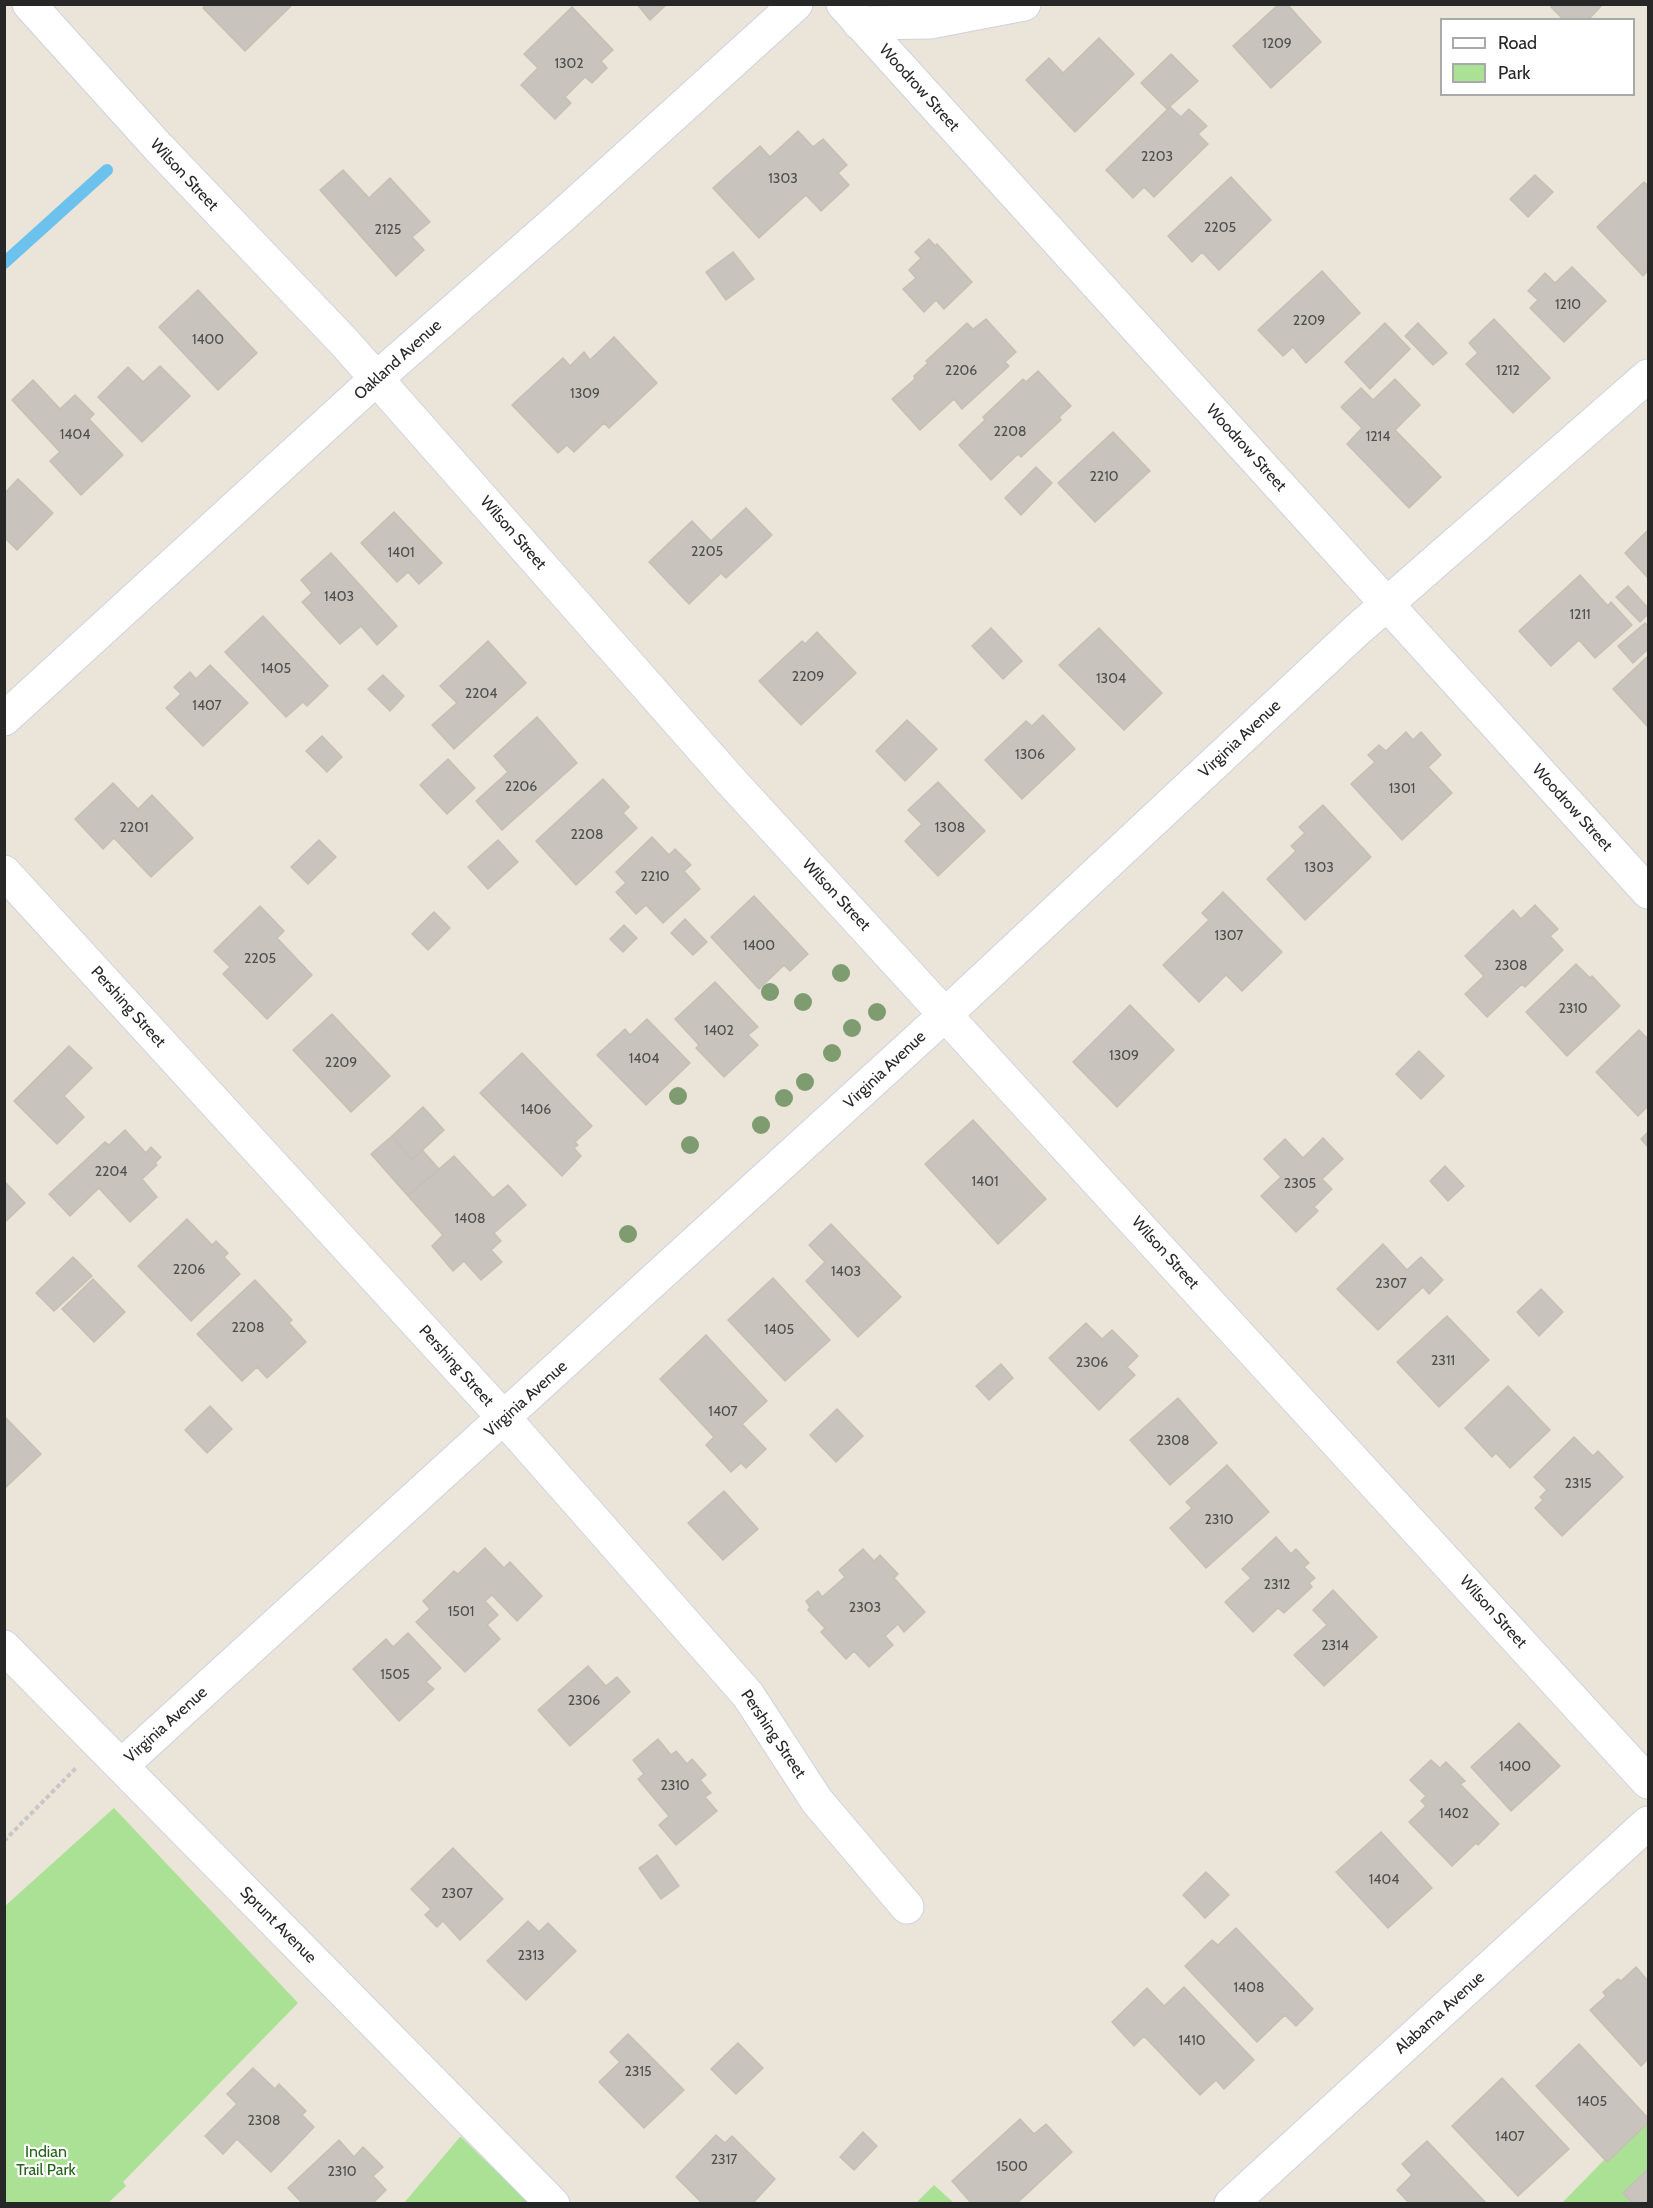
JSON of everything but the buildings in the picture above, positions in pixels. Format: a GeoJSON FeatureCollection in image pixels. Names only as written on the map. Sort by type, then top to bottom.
{"type":"FeatureCollection","features":[{"type":"Feature","properties":{"kind":"street","name":"Wilson Street"},"geometry":{"type":"LineString","coordinates":[[29,4],[159,148],[376,378],[730,780],[1648,1782]]}},
{"type":"Feature","properties":{"kind":"street","name":"Oakland Avenue"},"geometry":{"type":"LineString","coordinates":[[4,718],[376,378],[563,215],[796,4]]}},
{"type":"Feature","properties":{"kind":"street"},"geometry":{"type":"LineString","coordinates":[[851,14],[930,22],[1024,4]]}},
{"type":"Feature","properties":{"kind":"street","name":"Woodrow Street"},"geometry":{"type":"LineString","coordinates":[[851,14],[1648,892]]}},
{"type":"Feature","properties":{"kind":"street","name":"Virginia Avenue"},"geometry":{"type":"LineString","coordinates":[[110,1755],[504,1418],[946,1014],[1387,604],[1648,376]]}},
{"type":"Feature","properties":{"kind":"street","name":"Pershing Street"},"geometry":{"type":"LineString","coordinates":[[4,872],[504,1418],[748,1695],[817,1801],[907,1907]]}},
{"type":"Feature","properties":{"kind":"street","name":"Sprunt Avenue"},"geometry":{"type":"LineString","coordinates":[[4,1647],[553,2204]]}},
{"type":"Feature","properties":{"kind":"street","name":"Alabama Avenue"},"geometry":{"type":"LineString","coordinates":[[1231,2204],[1648,1823]]}},
{"type":"Feature","properties":{"kind":"path"},"geometry":{"type":"LineString","coordinates":[[4,1841],[110,1755]]}},
{"type":"Feature","properties":{"kind":"green space","name":"Indian Trail Park"},"geometry":{"type":"Polygon","coordinates":[[[114,1808],[298,2003],[123,2182],[126,2186],[108,2203],[5,2203],[5,1906],[114,1808]]]}},
{"type":"Feature","properties":{"kind":"green space"},"geometry":{"type":"Polygon","coordinates":[[[1648,2115],[1648,2203],[1562,2203],[1648,2115]]]}},
{"type":"Feature","properties":{"kind":"green space"},"geometry":{"type":"Polygon","coordinates":[[[461,2137],[529,2203],[404,2203],[461,2137]]]}},
{"type":"Feature","properties":{"kind":"green space"},"geometry":{"type":"Polygon","coordinates":[[[934,2185],[954,2203],[916,2203],[934,2185]]]}},
{"type":"Feature","properties":{"kind":"waterway"},"geometry":{"type":"LineString","coordinates":[[4,263],[107,170]]}}]}
